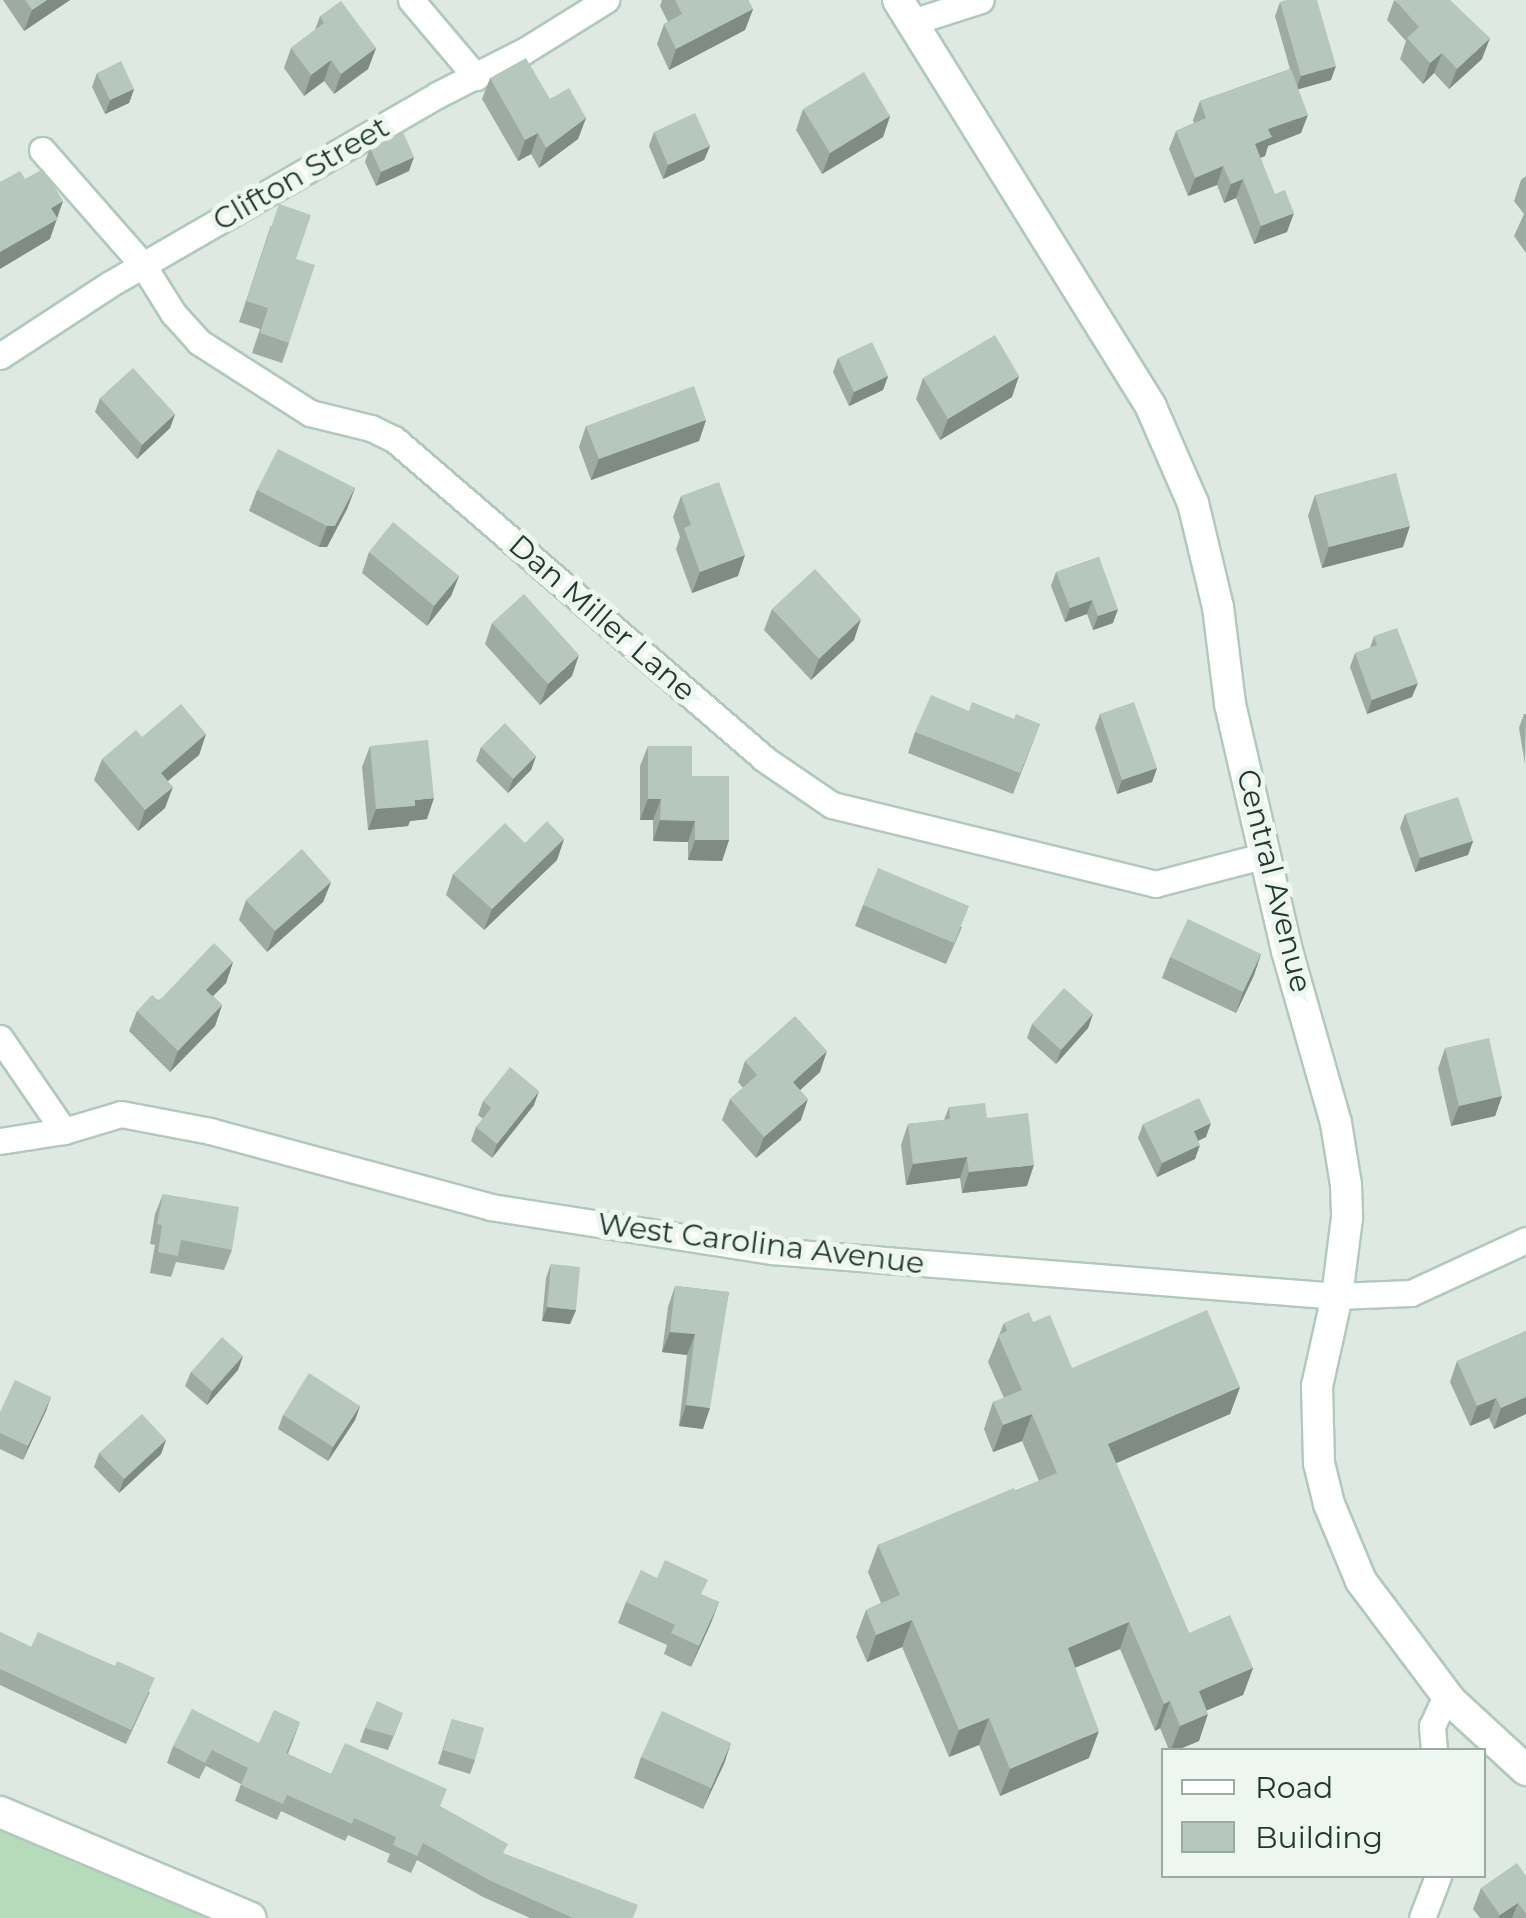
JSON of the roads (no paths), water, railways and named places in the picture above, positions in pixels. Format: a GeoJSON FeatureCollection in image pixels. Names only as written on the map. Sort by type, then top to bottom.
{"type":"FeatureCollection","features":[{"type":"Feature","properties":{"kind":"street"},"geometry":{"type":"LineString","coordinates":[[411,0],[476,76]]}},
{"type":"Feature","properties":{"kind":"street","name":"Clifton Street"},"geometry":{"type":"LineString","coordinates":[[0,356],[143,265],[606,0]]}},
{"type":"Feature","properties":{"kind":"street"},"geometry":{"type":"LineString","coordinates":[[905,11],[981,0]]}},
{"type":"Feature","properties":{"kind":"street","name":"Central Avenue"},"geometry":{"type":"LineString","coordinates":[[905,11],[1140,390],[1175,454],[1193,503],[1218,607],[1230,704],[1287,952],[1336,1123],[1347,1218],[1336,1296],[1316,1386],[1319,1463],[1329,1504],[1361,1581],[1451,1700],[1526,1770]]}},
{"type":"Feature","properties":{"kind":"street","name":"Dan Miller Lane"},"geometry":{"type":"LineString","coordinates":[[42,150],[143,265],[173,313],[199,342],[310,414],[371,428],[394,439],[764,758],[832,805],[1155,884],[1266,855]]}},
{"type":"Feature","properties":{"kind":"street"},"geometry":{"type":"LineString","coordinates":[[0,1038],[64,1130]]}},
{"type":"Feature","properties":{"kind":"street","name":"West Carolina Avenue"},"geometry":{"type":"LineString","coordinates":[[0,1141],[64,1130],[120,1114],[210,1131],[491,1207],[821,1257],[1336,1296],[1411,1292],[1526,1240]]}},
{"type":"Feature","properties":{"kind":"street"},"geometry":{"type":"LineString","coordinates":[[1434,1748],[1432,1726],[1441,1707],[1451,1700]]}},
{"type":"Feature","properties":{"kind":"street"},"geometry":{"type":"LineString","coordinates":[[0,1812],[251,1918]]}},
{"type":"Feature","properties":{"kind":"street"},"geometry":{"type":"LineString","coordinates":[[1422,1918],[1437,1878]]}}]}
